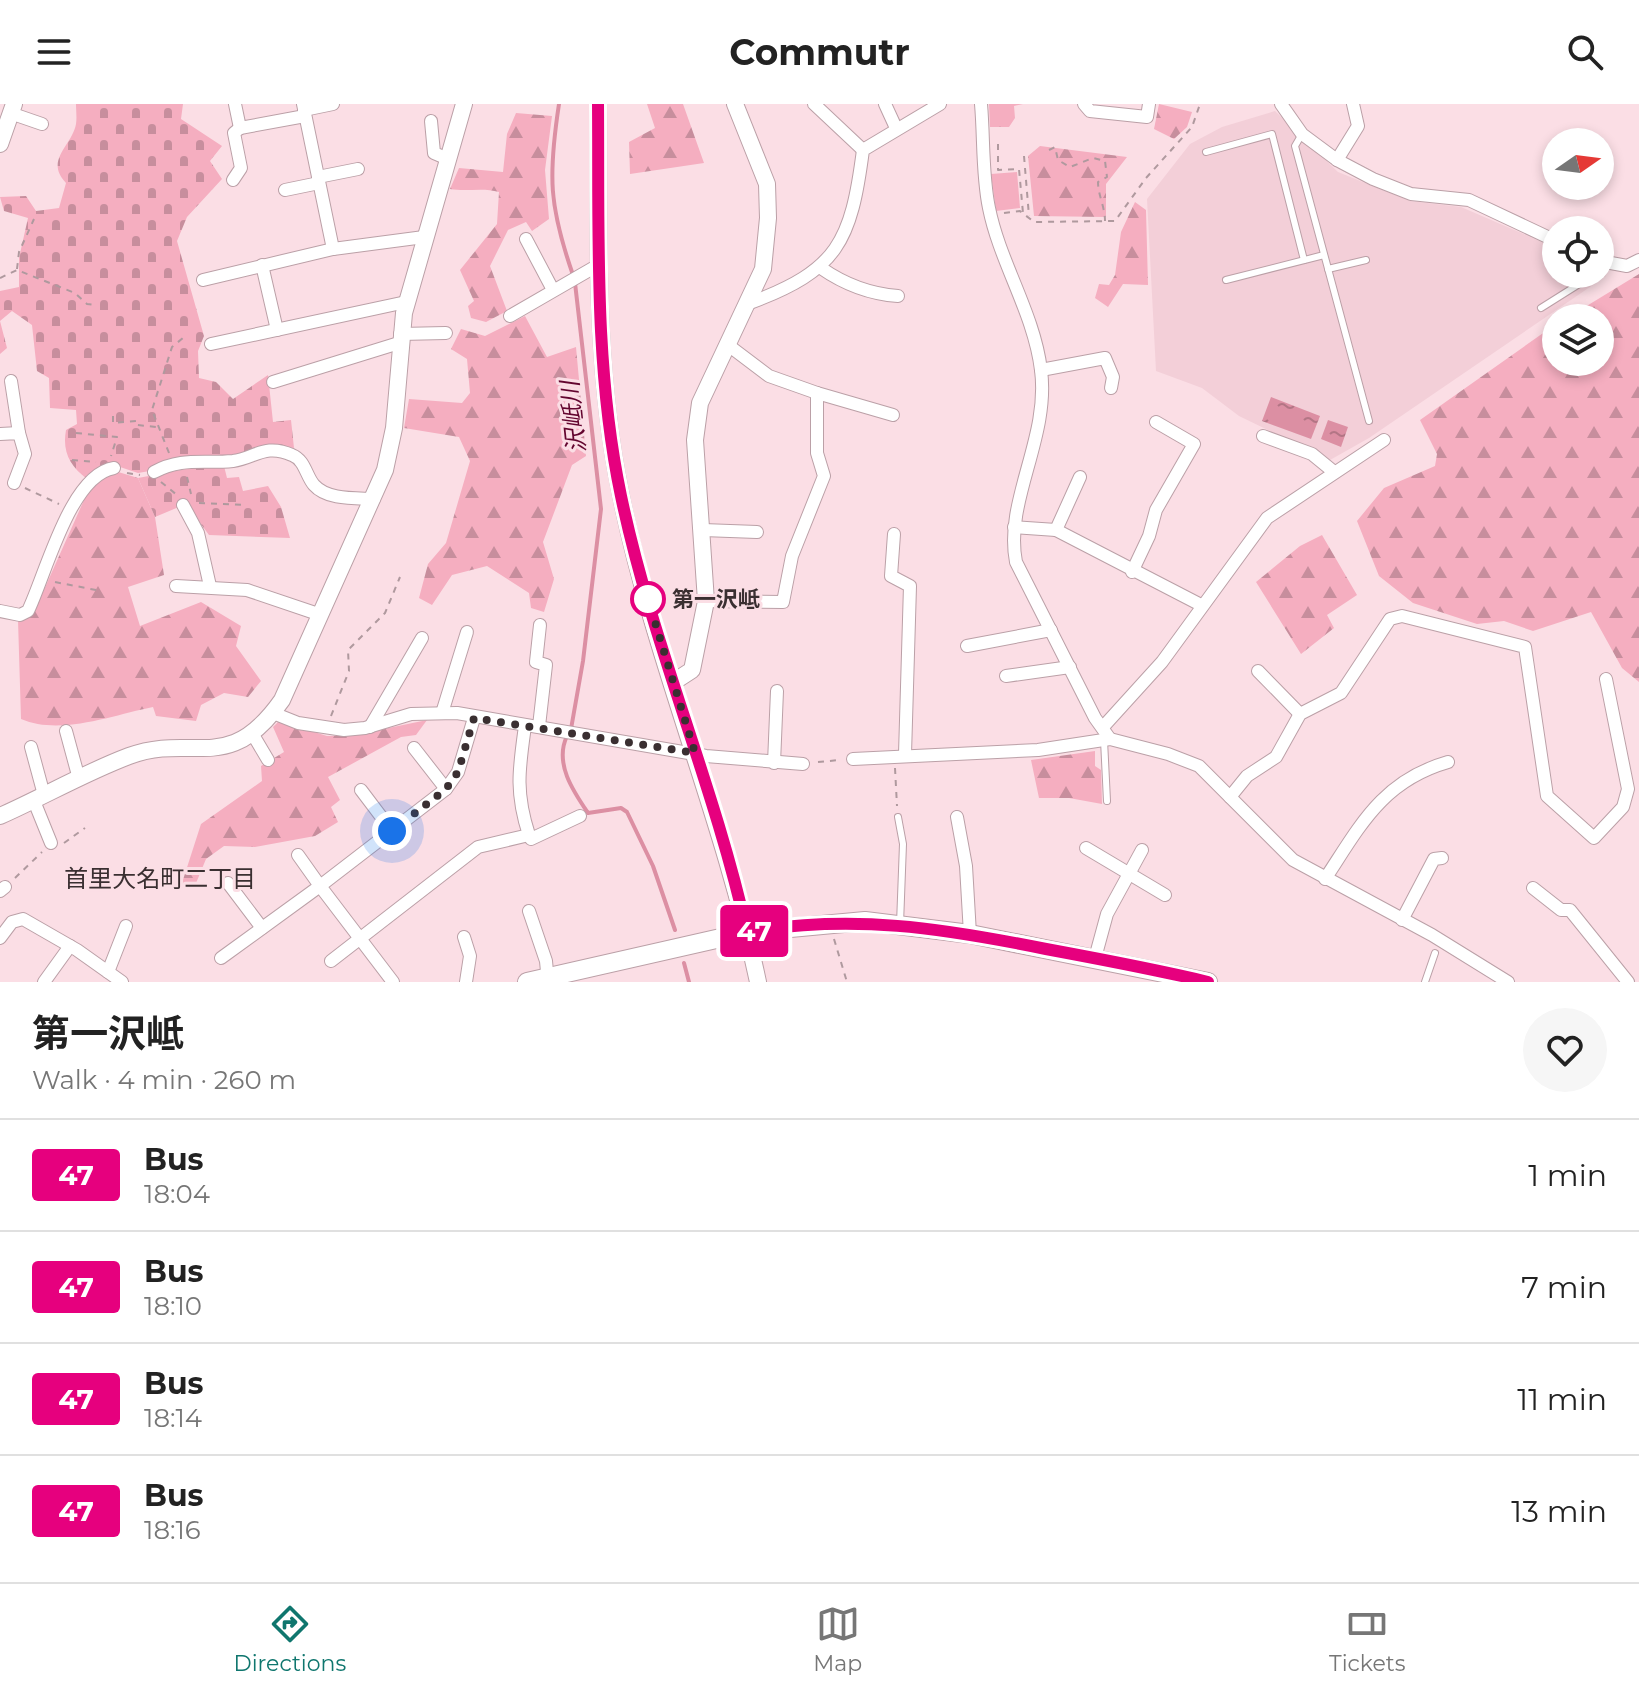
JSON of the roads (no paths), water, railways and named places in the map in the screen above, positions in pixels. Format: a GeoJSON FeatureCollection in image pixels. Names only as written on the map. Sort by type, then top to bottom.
{"type":"FeatureCollection","features":[{"type":"Feature","properties":{"kind":"main road"},"geometry":{"type":"LineString","coordinates":[[527,982],[548,980],[747,932],[830,922],[900,924],[970,934],[1208,982]]}},
{"type":"Feature","properties":{"kind":"street"},"geometry":{"type":"LineString","coordinates":[[235,104],[240,128]]}},
{"type":"Feature","properties":{"kind":"street"},"geometry":{"type":"LineString","coordinates":[[233,180],[241,168],[234,133],[240,128],[333,104]]}},
{"type":"Feature","properties":{"kind":"street"},"geometry":{"type":"LineString","coordinates":[[0,816],[143,752],[215,749],[252,733],[273,713],[290,687],[374,499],[391,447],[406,302],[464,104]]}},
{"type":"Feature","properties":{"kind":"street"},"geometry":{"type":"LineString","coordinates":[[598,104],[604,375],[613,456],[630,536],[747,932],[758,982]]}},
{"type":"Feature","properties":{"kind":"street"},"geometry":{"type":"LineString","coordinates":[[672,683],[692,670],[706,601],[695,440],[700,403],[750,303],[763,269],[767,184],[735,104]]}},
{"type":"Feature","properties":{"kind":"street"},"geometry":{"type":"LineString","coordinates":[[814,104],[863,150]]}},
{"type":"Feature","properties":{"kind":"street"},"geometry":{"type":"LineString","coordinates":[[885,104],[896,128]]}},
{"type":"Feature","properties":{"kind":"street"},"geometry":{"type":"LineString","coordinates":[[981,104],[991,214],[1029,322],[1041,370],[1040,428],[1014,527],[1016,562],[1106,736]]}},
{"type":"Feature","properties":{"kind":"street"},"geometry":{"type":"LineString","coordinates":[[1084,104],[1090,111],[1147,117],[1149,104]]}},
{"type":"Feature","properties":{"kind":"street"},"geometry":{"type":"LineString","coordinates":[[1281,104],[1302,134],[1337,160],[1411,194],[1469,200],[1542,234]]}},
{"type":"Feature","properties":{"kind":"street"},"geometry":{"type":"LineString","coordinates":[[1337,160],[1358,126],[1353,104]]}},
{"type":"Feature","properties":{"kind":"street"},"geometry":{"type":"LineString","coordinates":[[750,303],[785,290],[821,268],[840,241],[853,204],[863,150],[935,105]]}},
{"type":"Feature","properties":{"kind":"street"},"geometry":{"type":"LineString","coordinates":[[0,144],[13,109],[42,124]]}},
{"type":"Feature","properties":{"kind":"street"},"geometry":{"type":"LineString","coordinates":[[304,110],[333,249]]}},
{"type":"Feature","properties":{"kind":"street"},"geometry":{"type":"LineString","coordinates":[[431,121],[434,153],[448,159]]}},
{"type":"Feature","properties":{"kind":"street"},"geometry":{"type":"LineString","coordinates":[[285,190],[358,169]]}},
{"type":"Feature","properties":{"kind":"street"},"geometry":{"type":"LineString","coordinates":[[203,280],[333,249],[424,237]]}},
{"type":"Feature","properties":{"kind":"street"},"geometry":{"type":"LineString","coordinates":[[526,239],[553,290]]}},
{"type":"Feature","properties":{"kind":"street"},"geometry":{"type":"LineString","coordinates":[[510,316],[600,264]]}},
{"type":"Feature","properties":{"kind":"street"},"geometry":{"type":"LineString","coordinates":[[262,265],[277,330]]}},
{"type":"Feature","properties":{"kind":"street"},"geometry":{"type":"LineString","coordinates":[[821,268],[841,282],[880,295],[898,296]]}},
{"type":"Feature","properties":{"kind":"street"},"geometry":{"type":"LineString","coordinates":[[211,344],[406,302]]}},
{"type":"Feature","properties":{"kind":"street"},"geometry":{"type":"LineString","coordinates":[[273,382],[400,338],[446,333]]}},
{"type":"Feature","properties":{"kind":"street"},"geometry":{"type":"LineString","coordinates":[[728,345],[769,376],[893,415]]}},
{"type":"Feature","properties":{"kind":"street"},"geometry":{"type":"LineString","coordinates":[[1041,370],[1105,358],[1113,377],[1111,388]]}},
{"type":"Feature","properties":{"kind":"street"},"geometry":{"type":"LineString","coordinates":[[11,381],[25,454],[14,483]]}},
{"type":"Feature","properties":{"kind":"street"},"geometry":{"type":"LineString","coordinates":[[706,601],[783,602],[792,556],[824,476],[817,453],[817,393]]}},
{"type":"Feature","properties":{"kind":"street"},"geometry":{"type":"LineString","coordinates":[[1132,572],[1149,536],[1156,510],[1194,444],[1156,422]]}},
{"type":"Feature","properties":{"kind":"street"},"geometry":{"type":"LineString","coordinates":[[0,434],[19,433]]}},
{"type":"Feature","properties":{"kind":"street"},"geometry":{"type":"LineString","coordinates":[[1263,436],[1312,454],[1334,472]]}},
{"type":"Feature","properties":{"kind":"street"},"geometry":{"type":"LineString","coordinates":[[1106,736],[1267,518],[1384,440]]}},
{"type":"Feature","properties":{"kind":"street"},"geometry":{"type":"LineString","coordinates":[[154,472],[178,462],[232,461],[263,450],[292,455],[300,461],[315,485],[327,494],[374,499]]}},
{"type":"Feature","properties":{"kind":"street"},"geometry":{"type":"LineString","coordinates":[[0,611],[20,615],[28,611],[71,510],[89,480],[110,467]]}},
{"type":"Feature","properties":{"kind":"street"},"geometry":{"type":"LineString","coordinates":[[1056,530],[1080,477]]}},
{"type":"Feature","properties":{"kind":"street"},"geometry":{"type":"LineString","coordinates":[[183,505],[198,533],[210,586]]}},
{"type":"Feature","properties":{"kind":"street"},"geometry":{"type":"LineString","coordinates":[[1014,527],[1056,530],[1201,605]]}},
{"type":"Feature","properties":{"kind":"street"},"geometry":{"type":"LineString","coordinates":[[703,530],[757,532]]}},
{"type":"Feature","properties":{"kind":"street"},"geometry":{"type":"LineString","coordinates":[[894,534],[891,576],[910,586],[900,755]]}},
{"type":"Feature","properties":{"kind":"street"},"geometry":{"type":"LineString","coordinates":[[176,586],[247,590],[321,615]]}},
{"type":"Feature","properties":{"kind":"street"},"geometry":{"type":"LineString","coordinates":[[1230,797],[1247,776],[1276,757],[1300,714],[1341,693],[1390,619],[1402,616],[1525,647],[1547,796],[1594,838],[1623,807],[1628,789],[1606,679]]}},
{"type":"Feature","properties":{"kind":"street"},"geometry":{"type":"LineString","coordinates":[[539,726],[546,665],[536,662],[540,625]]}},
{"type":"Feature","properties":{"kind":"street"},"geometry":{"type":"LineString","coordinates":[[967,646],[1051,630]]}},
{"type":"Feature","properties":{"kind":"street"},"geometry":{"type":"LineString","coordinates":[[442,713],[467,632]]}},
{"type":"Feature","properties":{"kind":"street"},"geometry":{"type":"LineString","coordinates":[[370,727],[422,638]]}},
{"type":"Feature","properties":{"kind":"street"},"geometry":{"type":"LineString","coordinates":[[1006,676],[1070,667]]}},
{"type":"Feature","properties":{"kind":"street"},"geometry":{"type":"LineString","coordinates":[[1258,671],[1300,714]]}},
{"type":"Feature","properties":{"kind":"street"},"geometry":{"type":"LineString","coordinates":[[774,763],[777,691]]}},
{"type":"Feature","properties":{"kind":"street"},"geometry":{"type":"LineString","coordinates":[[273,713],[326,729],[370,727],[411,714],[442,713],[695,753],[803,764]]}},
{"type":"Feature","properties":{"kind":"street"},"geometry":{"type":"LineString","coordinates":[[221,958],[446,789],[458,772],[474,718]]}},
{"type":"Feature","properties":{"kind":"street"},"geometry":{"type":"LineString","coordinates":[[525,726],[517,783],[518,803],[531,839],[580,816]]}},
{"type":"Feature","properties":{"kind":"street"},"geometry":{"type":"LineString","coordinates":[[66,731],[79,779]]}},
{"type":"Feature","properties":{"kind":"street"},"geometry":{"type":"LineString","coordinates":[[252,733],[268,760]]}},
{"type":"Feature","properties":{"kind":"street"},"geometry":{"type":"LineString","coordinates":[[853,759],[1038,750],[1106,736],[1199,766],[1293,860],[1508,982]]}},
{"type":"Feature","properties":{"kind":"street"},"geometry":{"type":"LineString","coordinates":[[31,747],[39,798],[51,843]]}},
{"type":"Feature","properties":{"kind":"street"},"geometry":{"type":"LineString","coordinates":[[414,748],[446,789]]}},
{"type":"Feature","properties":{"kind":"street"},"geometry":{"type":"LineString","coordinates":[[1325,879],[1387,792],[1424,769],[1448,762]]}},
{"type":"Feature","properties":{"kind":"street"},"geometry":{"type":"LineString","coordinates":[[361,790],[392,831]]}},
{"type":"Feature","properties":{"kind":"street"},"geometry":{"type":"LineString","coordinates":[[957,817],[966,866],[970,934]]}},
{"type":"Feature","properties":{"kind":"street"},"geometry":{"type":"LineString","coordinates":[[331,961],[478,847],[529,835]]}},
{"type":"Feature","properties":{"kind":"street"},"geometry":{"type":"LineString","coordinates":[[1086,848],[1128,876],[1165,895]]}},
{"type":"Feature","properties":{"kind":"street"},"geometry":{"type":"LineString","coordinates":[[1095,958],[1107,914],[1142,850]]}},
{"type":"Feature","properties":{"kind":"street"},"geometry":{"type":"LineString","coordinates":[[298,855],[393,982]]}},
{"type":"Feature","properties":{"kind":"street"},"geometry":{"type":"LineString","coordinates":[[1402,920],[1434,859],[1442,858]]}},
{"type":"Feature","properties":{"kind":"street"},"geometry":{"type":"LineString","coordinates":[[228,883],[262,928]]}},
{"type":"Feature","properties":{"kind":"street"},"geometry":{"type":"LineString","coordinates":[[1533,888],[1561,910],[1570,910],[1628,982]]}},
{"type":"Feature","properties":{"kind":"street"},"geometry":{"type":"LineString","coordinates":[[529,911],[548,980]]}},
{"type":"Feature","properties":{"kind":"street"},"geometry":{"type":"LineString","coordinates":[[0,938],[12,922],[23,919],[70,946],[122,982]]}},
{"type":"Feature","properties":{"kind":"street"},"geometry":{"type":"LineString","coordinates":[[108,972],[126,926]]}},
{"type":"Feature","properties":{"kind":"street"},"geometry":{"type":"LineString","coordinates":[[464,937],[470,956],[466,982]]}},
{"type":"Feature","properties":{"kind":"street"},"geometry":{"type":"LineString","coordinates":[[44,982],[70,946]]}},
{"type":"Feature","properties":{"kind":"lane"},"geometry":{"type":"LineString","coordinates":[[1206,152],[1272,134],[1304,260]]}},
{"type":"Feature","properties":{"kind":"lane"},"geometry":{"type":"LineString","coordinates":[[1302,134],[1295,146],[1369,421]]}},
{"type":"Feature","properties":{"kind":"lane"},"geometry":{"type":"LineString","coordinates":[[1226,280],[1324,255]]}},
{"type":"Feature","properties":{"kind":"lane"},"geometry":{"type":"LineString","coordinates":[[1328,269],[1366,260]]}},
{"type":"Feature","properties":{"kind":"lane"},"geometry":{"type":"LineString","coordinates":[[1541,308],[1571,288]]}},
{"type":"Feature","properties":{"kind":"lane"},"geometry":{"type":"LineString","coordinates":[[1106,736],[1107,801]]}},
{"type":"Feature","properties":{"kind":"lane"},"geometry":{"type":"LineString","coordinates":[[898,817],[903,844],[900,924]]}},
{"type":"Feature","properties":{"kind":"lane"},"geometry":{"type":"LineString","coordinates":[[1425,982],[1435,953]]}},
{"type":"Feature","properties":{"kind":"water"},"geometry":{"type":"Polygon","coordinates":[[[1271,397],[1320,416],[1311,439],[1262,421],[1271,397]]]}},
{"type":"Feature","properties":{"kind":"water"},"geometry":{"type":"Polygon","coordinates":[[[1328,420],[1348,427],[1341,447],[1321,439],[1328,420]]]}},
{"type":"Feature","properties":{"kind":"waterway","name":"沢岻川"},"geometry":{"type":"LineString","coordinates":[[559,104],[553,151],[553,191],[559,229],[573,275]]}},
{"type":"Feature","properties":{"kind":"waterway","name":"沢岻川"},"geometry":{"type":"LineString","coordinates":[[571,729],[583,661],[601,509],[575,283]]}},
{"type":"Feature","properties":{"kind":"waterway","name":"沢岻川"},"geometry":{"type":"LineString","coordinates":[[567,736],[564,766],[577,795],[588,813],[621,808],[627,812],[653,866],[675,930]]}},
{"type":"Feature","properties":{"kind":"waterway","name":"沢岻川"},"geometry":{"type":"LineString","coordinates":[[684,963],[689,982]]}},
{"type":"Feature","properties":{"kind":"place","name":"第一沢岻"},"geometry":{"type":"Point","coordinates":[648,599]}},
{"type":"Feature","properties":{"kind":"district","name":"首里大名町二丁目"},"geometry":{"type":"Point","coordinates":[160,878]}}]}
